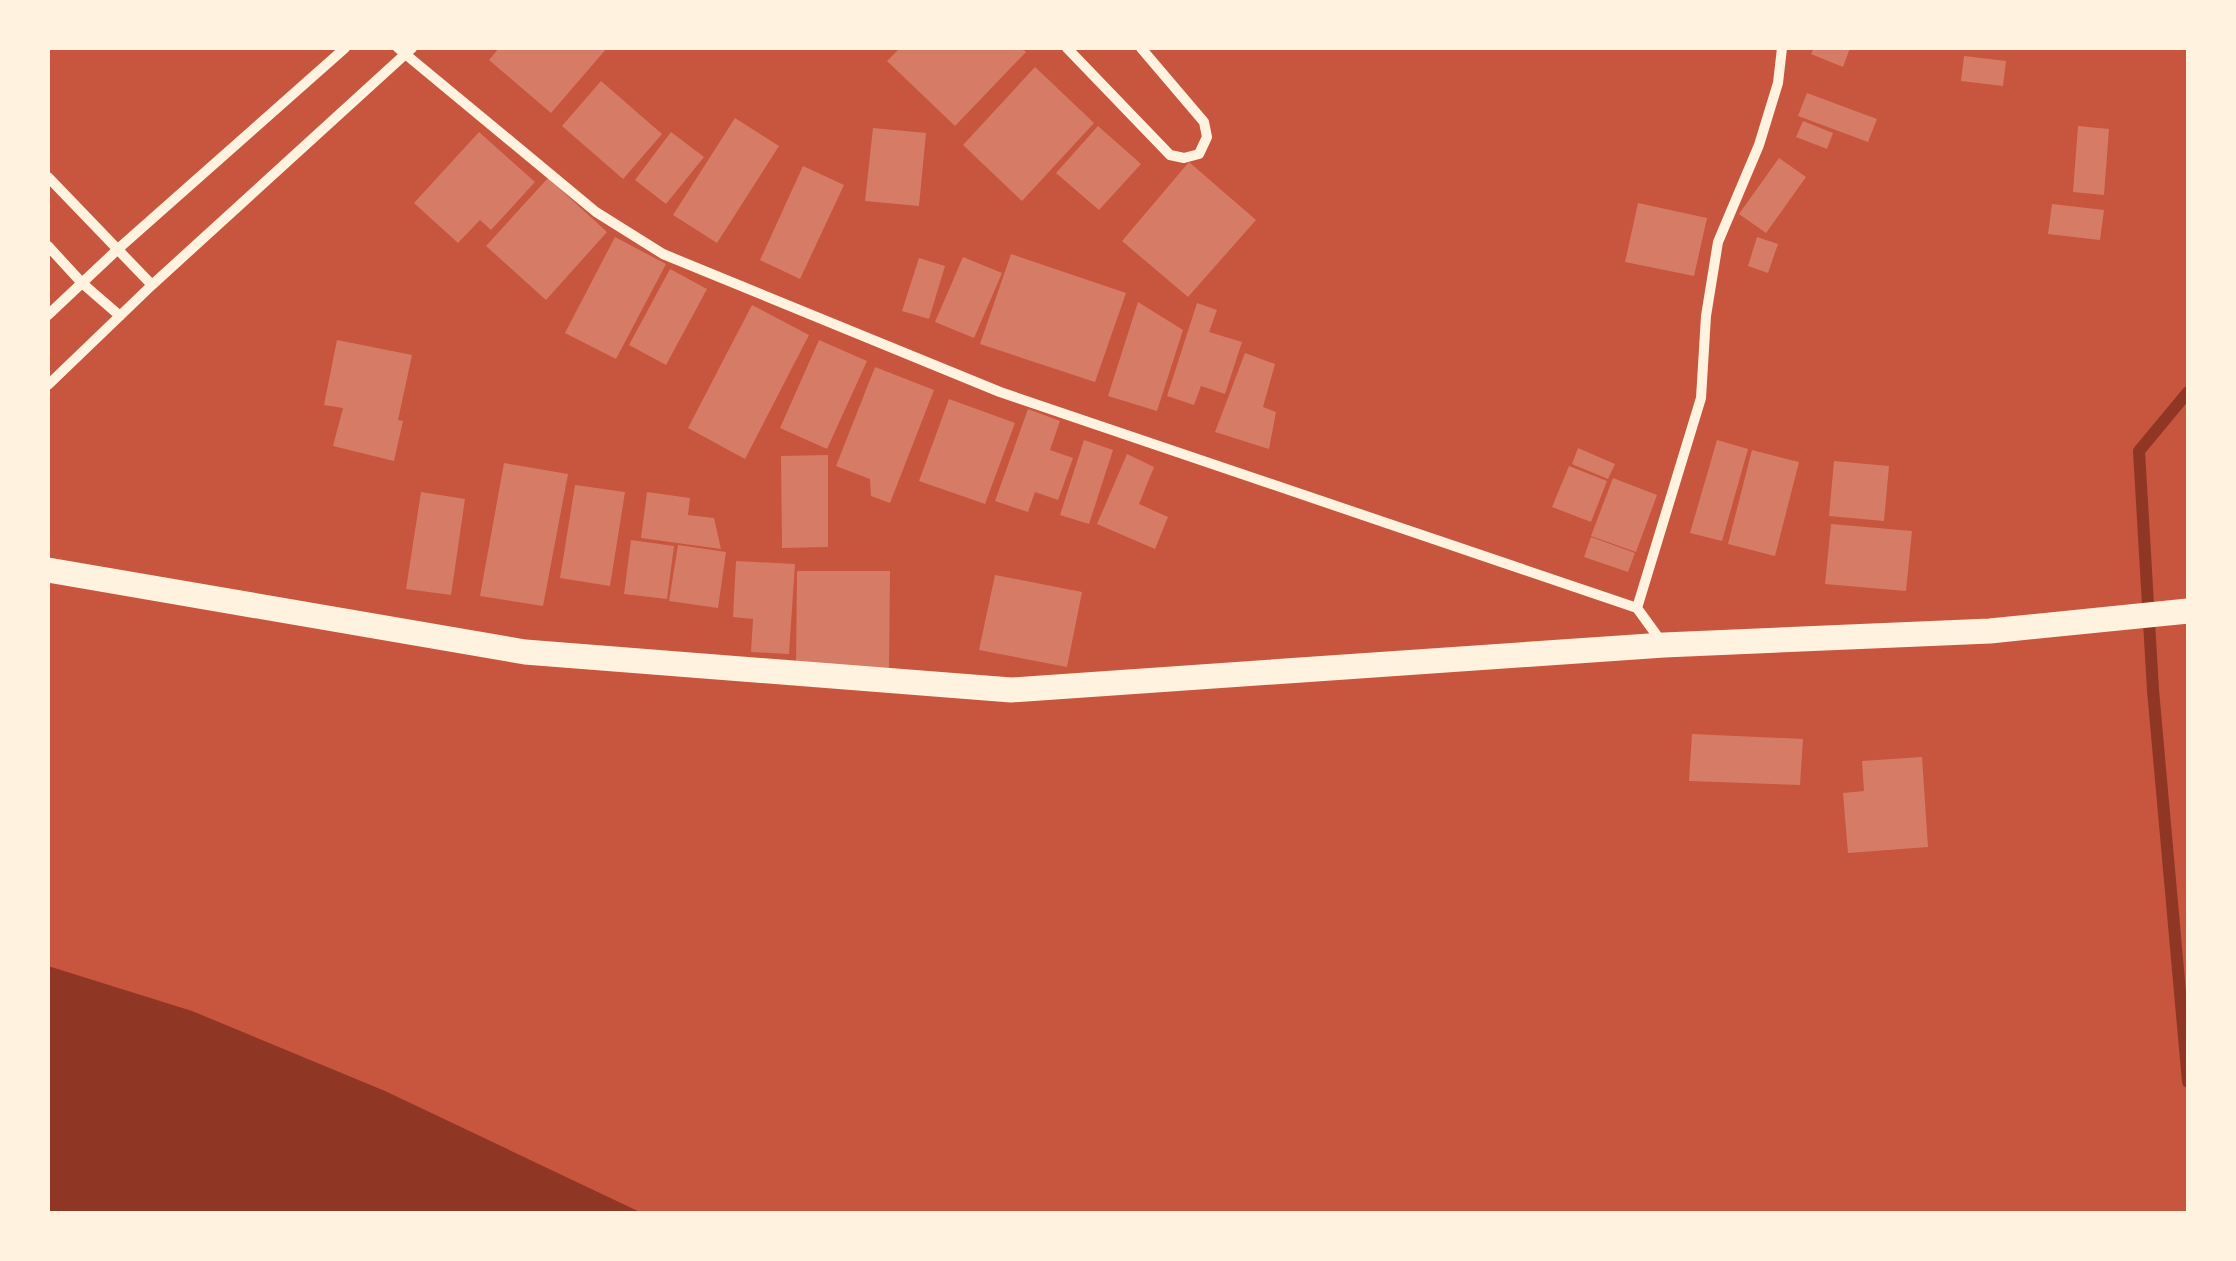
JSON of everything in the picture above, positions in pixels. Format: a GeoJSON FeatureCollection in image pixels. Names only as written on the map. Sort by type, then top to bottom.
{"type":"FeatureCollection","features":[{"type":"Feature","properties":{"kind":"main road"},"geometry":{"type":"LineString","coordinates":[[48,570],[525,652],[1011,690],[1664,645],[1990,631],[2185,611]]}},
{"type":"Feature","properties":{"kind":"street"},"geometry":{"type":"LineString","coordinates":[[48,316],[345,48]]}},
{"type":"Feature","properties":{"kind":"street"},"geometry":{"type":"LineString","coordinates":[[1067,48],[1170,155],[1184,158],[1199,154],[1208,137],[1204,122],[1142,48]]}},
{"type":"Feature","properties":{"kind":"street"},"geometry":{"type":"LineString","coordinates":[[1637,608],[1701,398],[1706,316],[1718,242],[1759,144],[1778,83],[1782,48]]}},
{"type":"Feature","properties":{"kind":"street"},"geometry":{"type":"LineString","coordinates":[[48,385],[405,50],[596,212],[663,254],[1000,392],[1637,608],[1664,645]]}},
{"type":"Feature","properties":{"kind":"street"},"geometry":{"type":"LineString","coordinates":[[48,177],[152,285]]}},
{"type":"Feature","properties":{"kind":"street"},"geometry":{"type":"LineString","coordinates":[[48,246],[120,316]]}},
{"type":"Feature","properties":{"kind":"shaded area"},"geometry":{"type":"Polygon","coordinates":[[[48,966],[192,1011],[385,1091],[642,1213],[48,1213],[48,966]]]}},
{"type":"Feature","properties":{"kind":"building"},"geometry":{"type":"Polygon","coordinates":[[[499,48],[607,48],[551,113],[489,60],[499,48]]]}},
{"type":"Feature","properties":{"kind":"building"},"geometry":{"type":"Polygon","coordinates":[[[900,48],[1021,48],[1026,52],[955,126],[887,61],[900,48]]]}},
{"type":"Feature","properties":{"kind":"building"},"geometry":{"type":"Polygon","coordinates":[[[1814,48],[1850,48],[1843,67],[1811,54],[1814,48]]]}},
{"type":"Feature","properties":{"kind":"building"},"geometry":{"type":"Polygon","coordinates":[[[1964,56],[2006,61],[2003,86],[1961,81],[1964,56]]]}},
{"type":"Feature","properties":{"kind":"building"},"geometry":{"type":"Polygon","coordinates":[[[1035,67],[1094,123],[1022,201],[963,145],[1035,67]]]}},
{"type":"Feature","properties":{"kind":"building"},"geometry":{"type":"Polygon","coordinates":[[[601,81],[662,134],[623,179],[562,126],[601,81]]]}},
{"type":"Feature","properties":{"kind":"building"},"geometry":{"type":"Polygon","coordinates":[[[1807,93],[1877,119],[1868,142],[1798,116],[1807,93]]]}},
{"type":"Feature","properties":{"kind":"building"},"geometry":{"type":"Polygon","coordinates":[[[735,118],[779,146],[717,243],[673,215],[735,118]]]}},
{"type":"Feature","properties":{"kind":"building"},"geometry":{"type":"Polygon","coordinates":[[[1803,121],[1833,133],[1827,149],[1796,137],[1803,121]]]}},
{"type":"Feature","properties":{"kind":"building"},"geometry":{"type":"Polygon","coordinates":[[[1098,126],[1141,164],[1099,210],[1056,173],[1098,126]]]}},
{"type":"Feature","properties":{"kind":"building"},"geometry":{"type":"Polygon","coordinates":[[[2078,126],[2109,129],[2104,195],[2073,192],[2078,126]]]}},
{"type":"Feature","properties":{"kind":"building"},"geometry":{"type":"Polygon","coordinates":[[[873,128],[926,133],[919,206],[865,201],[873,128]]]}},
{"type":"Feature","properties":{"kind":"building"},"geometry":{"type":"Polygon","coordinates":[[[479,132],[535,182],[491,230],[480,220],[458,243],[414,203],[479,132]]]}},
{"type":"Feature","properties":{"kind":"building"},"geometry":{"type":"Polygon","coordinates":[[[671,132],[704,157],[666,204],[635,180],[671,132]]]}},
{"type":"Feature","properties":{"kind":"building"},"geometry":{"type":"Polygon","coordinates":[[[1779,158],[1806,177],[1766,233],[1739,214],[1779,158]]]}},
{"type":"Feature","properties":{"kind":"building"},"geometry":{"type":"Polygon","coordinates":[[[1189,162],[1256,220],[1188,297],[1122,241],[1189,162]]]}},
{"type":"Feature","properties":{"kind":"building"},"geometry":{"type":"Polygon","coordinates":[[[803,166],[844,185],[800,279],[760,260],[803,166]]]}},
{"type":"Feature","properties":{"kind":"building"},"geometry":{"type":"Polygon","coordinates":[[[548,178],[607,232],[546,300],[486,246],[548,178]]]}},
{"type":"Feature","properties":{"kind":"building"},"geometry":{"type":"Polygon","coordinates":[[[1638,203],[1707,218],[1694,276],[1625,262],[1638,203]]]}},
{"type":"Feature","properties":{"kind":"building"},"geometry":{"type":"Polygon","coordinates":[[[2052,204],[2104,210],[2100,240],[2048,234],[2052,204]]]}},
{"type":"Feature","properties":{"kind":"building"},"geometry":{"type":"Polygon","coordinates":[[[615,237],[666,264],[616,359],[565,333],[615,237]]]}},
{"type":"Feature","properties":{"kind":"building"},"geometry":{"type":"Polygon","coordinates":[[[1757,237],[1778,244],[1768,273],[1748,266],[1757,237]]]}},
{"type":"Feature","properties":{"kind":"building"},"geometry":{"type":"Polygon","coordinates":[[[1011,254],[1126,293],[1095,382],[980,344],[1011,254]]]}},
{"type":"Feature","properties":{"kind":"building"},"geometry":{"type":"Polygon","coordinates":[[[963,257],[1002,273],[974,338],[935,322],[963,257]]]}},
{"type":"Feature","properties":{"kind":"building"},"geometry":{"type":"Polygon","coordinates":[[[919,258],[945,266],[929,319],[902,311],[919,258]]]}},
{"type":"Feature","properties":{"kind":"building"},"geometry":{"type":"Polygon","coordinates":[[[670,269],[707,289],[666,365],[629,345],[670,269]]]}},
{"type":"Feature","properties":{"kind":"building"},"geometry":{"type":"Polygon","coordinates":[[[1138,302],[1183,330],[1157,411],[1108,396],[1138,302]]]}},
{"type":"Feature","properties":{"kind":"building"},"geometry":{"type":"Polygon","coordinates":[[[1197,303],[1217,310],[1209,332],[1242,342],[1225,394],[1201,386],[1194,405],[1167,396],[1197,303]]]}},
{"type":"Feature","properties":{"kind":"building"},"geometry":{"type":"Polygon","coordinates":[[[752,305],[809,335],[745,459],[688,428],[752,305]]]}},
{"type":"Feature","properties":{"kind":"building"},"geometry":{"type":"Polygon","coordinates":[[[337,340],[412,355],[394,461],[333,446],[343,408],[324,405],[337,340]]]}},
{"type":"Feature","properties":{"kind":"building"},"geometry":{"type":"Polygon","coordinates":[[[819,340],[867,361],[827,449],[780,428],[819,340]]]}},
{"type":"Feature","properties":{"kind":"building"},"geometry":{"type":"Polygon","coordinates":[[[1245,353],[1275,364],[1263,407],[1276,412],[1269,449],[1215,432],[1245,353]]]}},
{"type":"Feature","properties":{"kind":"building"},"geometry":{"type":"Polygon","coordinates":[[[875,367],[934,390],[890,503],[871,496],[870,479],[836,466],[875,367]]]}},
{"type":"Feature","properties":{"kind":"building"},"geometry":{"type":"Polygon","coordinates":[[[949,399],[1015,423],[985,504],[919,481],[949,399]]]}},
{"type":"Feature","properties":{"kind":"building"},"geometry":{"type":"Polygon","coordinates":[[[1028,409],[1060,421],[1050,450],[1073,458],[1058,500],[1035,492],[1028,512],[995,501],[1028,409]]]}},
{"type":"Feature","properties":{"kind":"building"},"geometry":{"type":"Polygon","coordinates":[[[1084,440],[1113,450],[1089,524],[1060,515],[1084,440]]]}},
{"type":"Feature","properties":{"kind":"building"},"geometry":{"type":"Polygon","coordinates":[[[1717,440],[1748,449],[1722,541],[1690,533],[1717,440]]]}},
{"type":"Feature","properties":{"kind":"building"},"geometry":{"type":"Polygon","coordinates":[[[1578,448],[1615,464],[1608,479],[1572,464],[1578,448]]]}},
{"type":"Feature","properties":{"kind":"building"},"geometry":{"type":"Polygon","coordinates":[[[1752,450],[1799,462],[1775,556],[1728,544],[1752,450]]]}},
{"type":"Feature","properties":{"kind":"building"},"geometry":{"type":"Polygon","coordinates":[[[1127,454],[1154,467],[1139,504],[1168,517],[1155,549],[1097,524],[1127,454]]]}},
{"type":"Feature","properties":{"kind":"building"},"geometry":{"type":"Polygon","coordinates":[[[828,455],[828,547],[782,548],[781,456],[828,455]]]}},
{"type":"Feature","properties":{"kind":"building"},"geometry":{"type":"Polygon","coordinates":[[[1834,461],[1889,466],[1884,521],[1829,516],[1834,461]]]}},
{"type":"Feature","properties":{"kind":"building"},"geometry":{"type":"Polygon","coordinates":[[[504,463],[568,474],[543,606],[480,596],[504,463]]]}},
{"type":"Feature","properties":{"kind":"building"},"geometry":{"type":"Polygon","coordinates":[[[1569,466],[1607,481],[1591,522],[1552,507],[1569,466]]]}},
{"type":"Feature","properties":{"kind":"building"},"geometry":{"type":"Polygon","coordinates":[[[1613,478],[1657,495],[1636,552],[1591,536],[1613,478]]]}},
{"type":"Feature","properties":{"kind":"building"},"geometry":{"type":"Polygon","coordinates":[[[575,485],[625,492],[610,586],[560,578],[575,485]]]}},
{"type":"Feature","properties":{"kind":"building"},"geometry":{"type":"Polygon","coordinates":[[[421,492],[465,499],[451,595],[406,589],[421,492]]]}},
{"type":"Feature","properties":{"kind":"building"},"geometry":{"type":"Polygon","coordinates":[[[647,492],[690,498],[688,515],[714,518],[721,549],[641,538],[647,492]]]}},
{"type":"Feature","properties":{"kind":"building"},"geometry":{"type":"Polygon","coordinates":[[[1831,524],[1912,531],[1906,591],[1825,584],[1831,524]]]}},
{"type":"Feature","properties":{"kind":"building"},"geometry":{"type":"Polygon","coordinates":[[[1591,537],[1635,553],[1628,572],[1584,557],[1591,537]]]}},
{"type":"Feature","properties":{"kind":"building"},"geometry":{"type":"Polygon","coordinates":[[[631,540],[674,546],[667,599],[624,594],[631,540]]]}},
{"type":"Feature","properties":{"kind":"building"},"geometry":{"type":"Polygon","coordinates":[[[678,545],[726,552],[718,608],[669,601],[678,545]]]}},
{"type":"Feature","properties":{"kind":"building"},"geometry":{"type":"Polygon","coordinates":[[[736,561],[795,564],[789,654],[751,652],[753,619],[733,617],[736,561]]]}},
{"type":"Feature","properties":{"kind":"building"},"geometry":{"type":"Polygon","coordinates":[[[797,571],[890,571],[889,670],[796,669],[797,571]]]}},
{"type":"Feature","properties":{"kind":"building"},"geometry":{"type":"Polygon","coordinates":[[[995,575],[1082,592],[1067,667],[979,650],[995,575]]]}},
{"type":"Feature","properties":{"kind":"building"},"geometry":{"type":"Polygon","coordinates":[[[1692,734],[1803,739],[1800,785],[1689,781],[1692,734]]]}},
{"type":"Feature","properties":{"kind":"building"},"geometry":{"type":"Polygon","coordinates":[[[1922,757],[1928,847],[1848,853],[1843,793],[1864,791],[1862,761],[1922,757]]]}},
{"type":"Feature","properties":{"kind":"waterway"},"geometry":{"type":"LineString","coordinates":[[2188,392],[2139,451],[2153,690],[2188,1082]]}}]}
